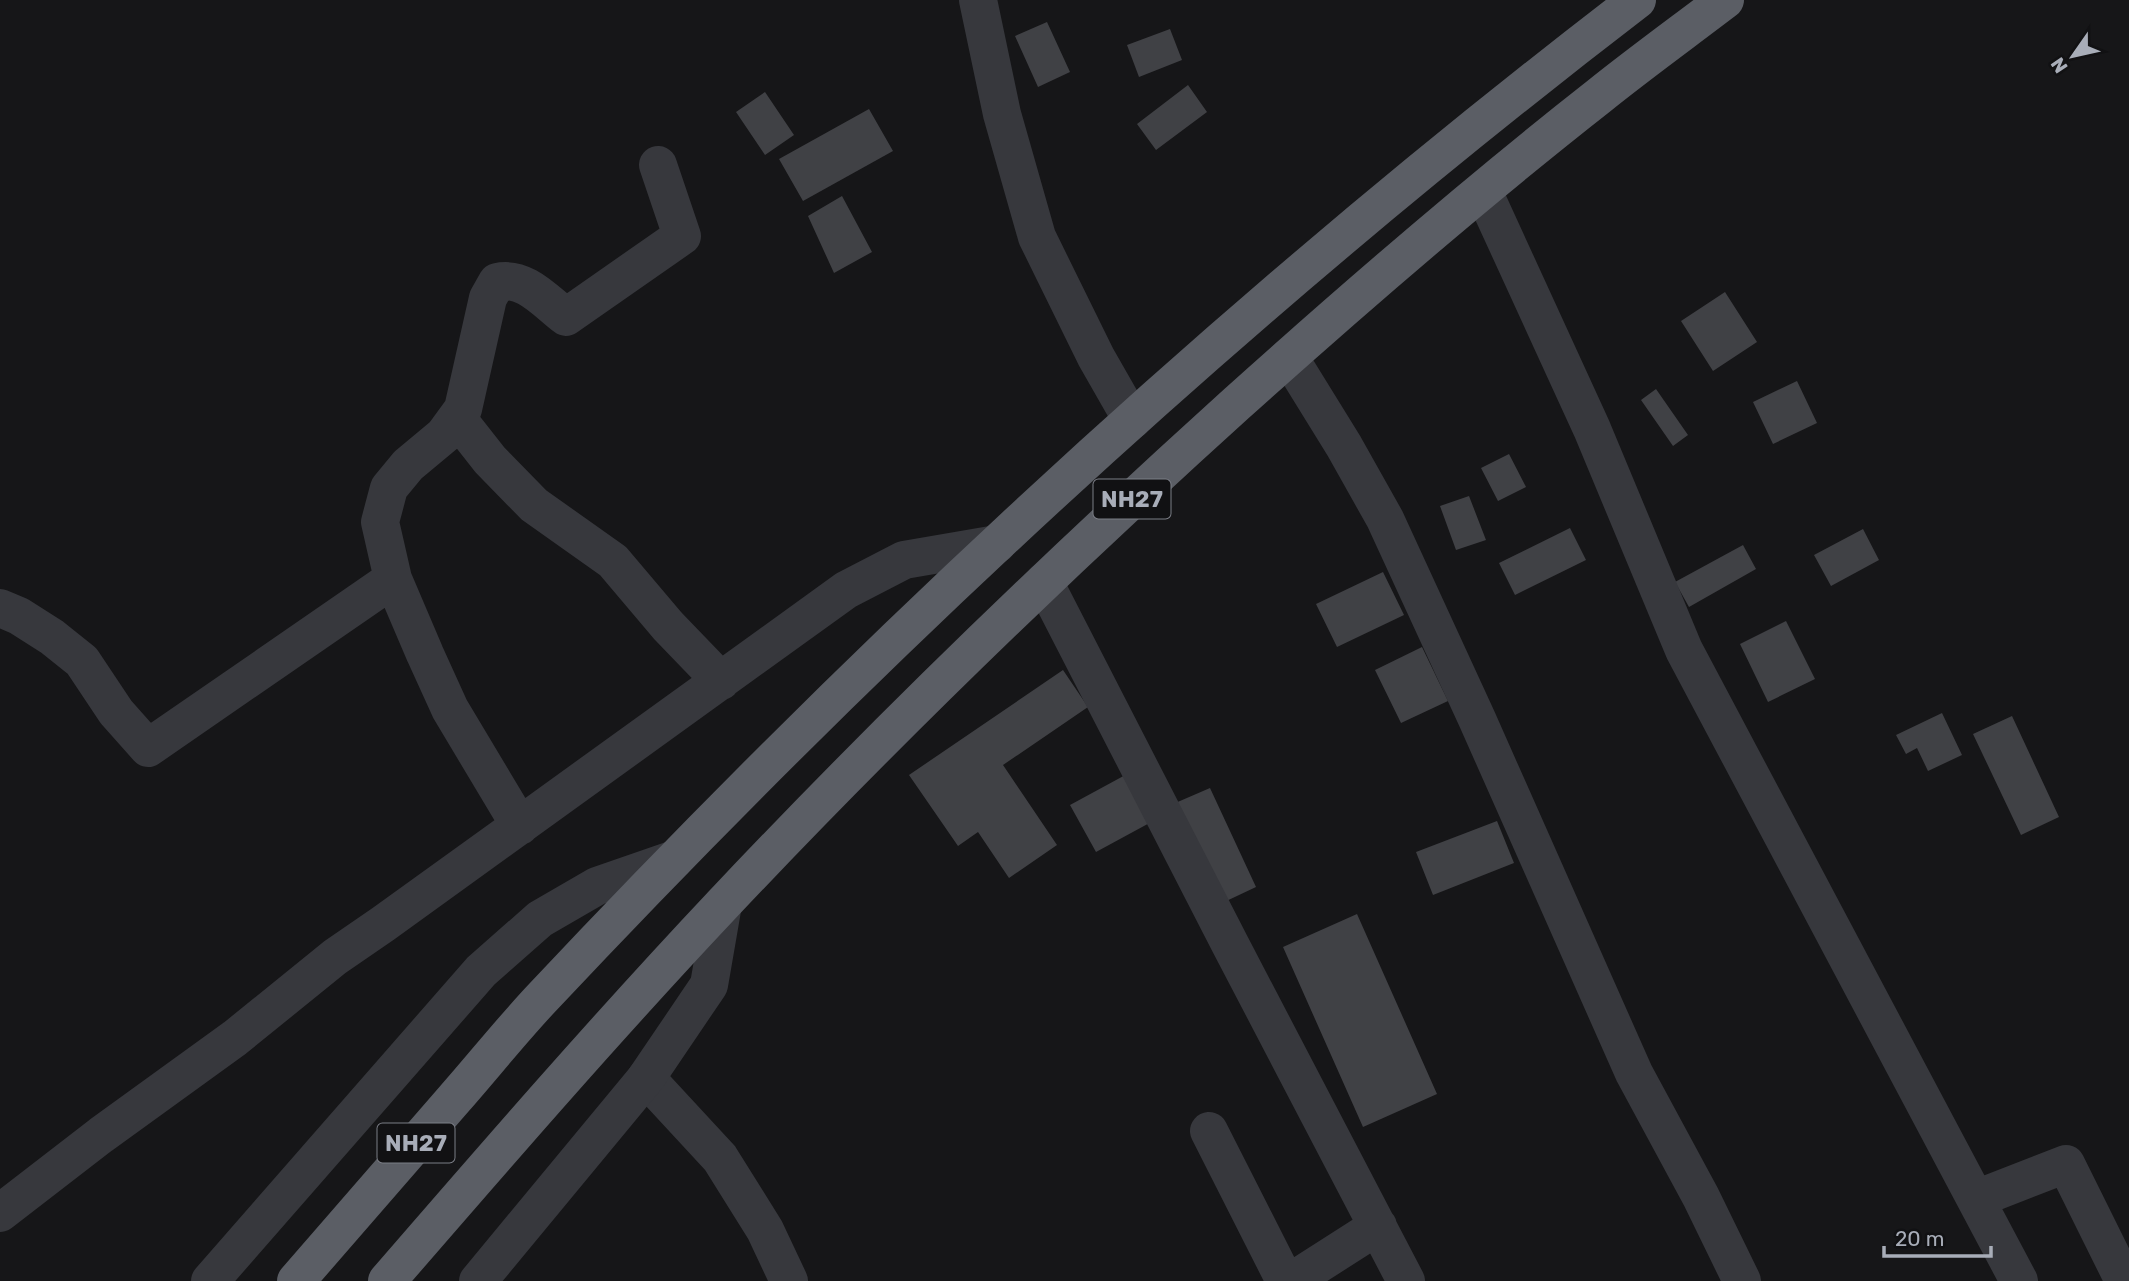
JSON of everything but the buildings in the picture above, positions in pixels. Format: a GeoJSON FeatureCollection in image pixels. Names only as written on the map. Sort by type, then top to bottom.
{"type":"FeatureCollection","features":[{"type":"Feature","properties":{"kind":"highway","name":"NH27"},"geometry":{"type":"LineString","coordinates":[[296,1281],[537,1004],[816,716],[997,544],[1258,309],[1411,180],[1637,0]]}},
{"type":"Feature","properties":{"kind":"highway","name":"NH27"},"geometry":{"type":"LineString","coordinates":[[387,1281],[587,1051],[723,904],[862,760],[1044,582],[1289,357],[1483,191],[1599,95],[1725,0]]}},
{"type":"Feature","properties":{"kind":"street"},"geometry":{"type":"LineString","coordinates":[[978,0],[1002,114],[1037,237],[1096,357],[1132,420]]}},
{"type":"Feature","properties":{"kind":"street"},"geometry":{"type":"LineString","coordinates":[[520,826],[450,709],[393,579],[380,522],[388,488],[408,466],[444,435],[463,409],[488,298],[497,282],[506,280],[523,283],[566,317],[682,236],[658,165]]}},
{"type":"Feature","properties":{"kind":"street"},"geometry":{"type":"LineString","coordinates":[[1483,191],[1592,429],[1684,650],[2019,1281]]}},
{"type":"Feature","properties":{"kind":"street"},"geometry":{"type":"LineString","coordinates":[[1289,357],[1385,519],[1472,707],[1634,1073],[1701,1197],[1742,1281]]}},
{"type":"Feature","properties":{"kind":"street"},"geometry":{"type":"LineString","coordinates":[[457,418],[490,460],[534,505],[613,561],[668,626],[721,681]]}},
{"type":"Feature","properties":{"kind":"street"},"geometry":{"type":"LineString","coordinates":[[0,1213],[235,1038],[335,957],[846,590],[904,559],[997,544]]}},
{"type":"Feature","properties":{"kind":"street"},"geometry":{"type":"LineString","coordinates":[[0,608],[19,616],[52,637],[82,661],[116,712],[148,748],[393,579]]}},
{"type":"Feature","properties":{"kind":"street"},"geometry":{"type":"LineString","coordinates":[[1044,582],[1406,1281]]}},
{"type":"Feature","properties":{"kind":"street"},"geometry":{"type":"LineString","coordinates":[[210,1281],[481,971],[540,919],[597,886],[675,859]]}},
{"type":"Feature","properties":{"kind":"street"},"geometry":{"type":"LineString","coordinates":[[478,1281],[646,1078],[709,985],[723,904]]}},
{"type":"Feature","properties":{"kind":"street"},"geometry":{"type":"LineString","coordinates":[[646,1078],[719,1158],[765,1230],[789,1281]]}},
{"type":"Feature","properties":{"kind":"street"},"geometry":{"type":"LineString","coordinates":[[1209,1131],[1285,1281]]}},
{"type":"Feature","properties":{"kind":"street"},"geometry":{"type":"LineString","coordinates":[[1976,1199],[2067,1164],[2124,1281]]}},
{"type":"Feature","properties":{"kind":"street"},"geometry":{"type":"LineString","coordinates":[[1292,1281],[1378,1226]]}}]}
